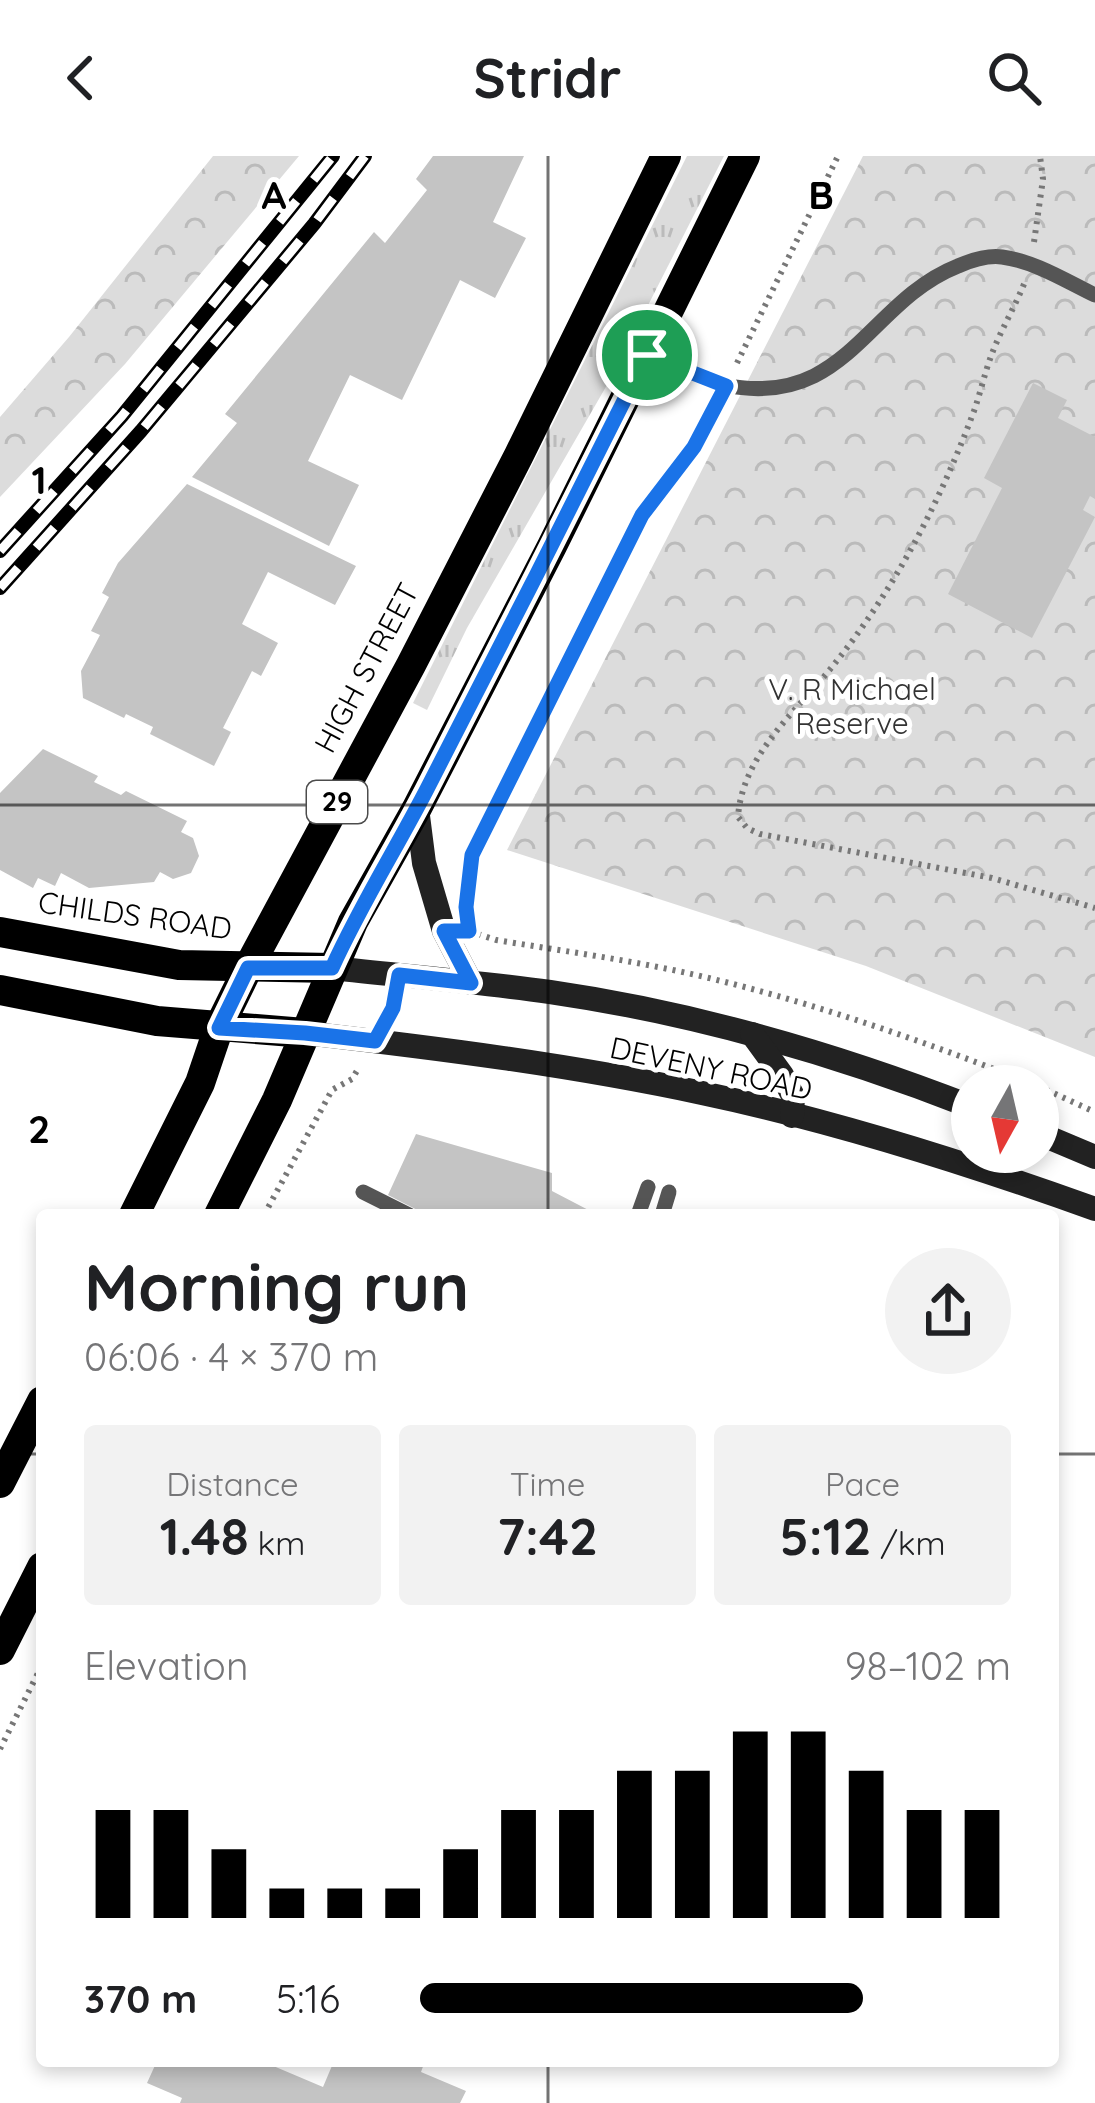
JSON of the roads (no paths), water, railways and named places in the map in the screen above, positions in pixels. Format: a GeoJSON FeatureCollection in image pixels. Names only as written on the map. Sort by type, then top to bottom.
{"type":"FeatureCollection","features":[{"type":"Feature","properties":{"kind":"main road","name":"HIGH STREET"},"geometry":{"type":"LineString","coordinates":[[137,1209],[200,1083],[219,1028],[248,968],[411,665],[666,156]]}},
{"type":"Feature","properties":{"kind":"main road","name":"29"},"geometry":{"type":"LineString","coordinates":[[222,1209],[277,1100],[353,922],[417,808],[745,156]]}},
{"type":"Feature","properties":{"kind":"main road","name":"CHILDS ROAD"},"geometry":{"type":"LineString","coordinates":[[0,932],[179,965],[332,968]]}},
{"type":"Feature","properties":{"kind":"main road"},"geometry":{"type":"LineString","coordinates":[[0,990],[157,1021],[305,1033]]}},
{"type":"Feature","properties":{"kind":"main road"},"geometry":{"type":"LineString","coordinates":[[0,1483],[36,1413]]}},
{"type":"Feature","properties":{"kind":"main road"},"geometry":{"type":"LineString","coordinates":[[0,1650],[36,1579]]}},
{"type":"Feature","properties":{"kind":"street"},"geometry":{"type":"LineString","coordinates":[[417,808],[424,862],[457,931],[471,983]]}},
{"type":"Feature","properties":{"kind":"street","name":"DEVENY ROAD"},"geometry":{"type":"LineString","coordinates":[[332,968],[607,1002],[752,1034],[884,1072],[951,1099]]}},
{"type":"Feature","properties":{"kind":"street","name":"DEVENY ROAD"},"geometry":{"type":"LineString","coordinates":[[305,1033],[704,1093],[943,1158],[1095,1209]]}},
{"type":"Feature","properties":{"kind":"street"},"geometry":{"type":"LineString","coordinates":[[752,1034],[793,1096],[792,1116]]}},
{"type":"Feature","properties":{"kind":"street"},"geometry":{"type":"LineString","coordinates":[[1059,1142],[1095,1157]]}},
{"type":"Feature","properties":{"kind":"lane"},"geometry":{"type":"LineString","coordinates":[[647,355],[726,386],[782,388],[831,367],[939,274],[982,257],[1001,256],[1030,265],[1095,295]]}},
{"type":"Feature","properties":{"kind":"lane"},"geometry":{"type":"LineString","coordinates":[[640,1209],[648,1187]]}},
{"type":"Feature","properties":{"kind":"lane"},"geometry":{"type":"LineString","coordinates":[[363,1192],[397,1209]]}},
{"type":"Feature","properties":{"kind":"lane"},"geometry":{"type":"LineString","coordinates":[[664,1209],[669,1192]]}},
{"type":"Feature","properties":{"kind":"railway"},"geometry":{"type":"LineString","coordinates":[[0,551],[122,416],[333,156]]}},
{"type":"Feature","properties":{"kind":"railway"},"geometry":{"type":"LineString","coordinates":[[0,588],[141,431],[365,156]]}},
{"type":"Feature","properties":{"kind":"park label","name":"V. R Michael Reserve"},"geometry":{"type":"Point","coordinates":[852,707]}}]}
